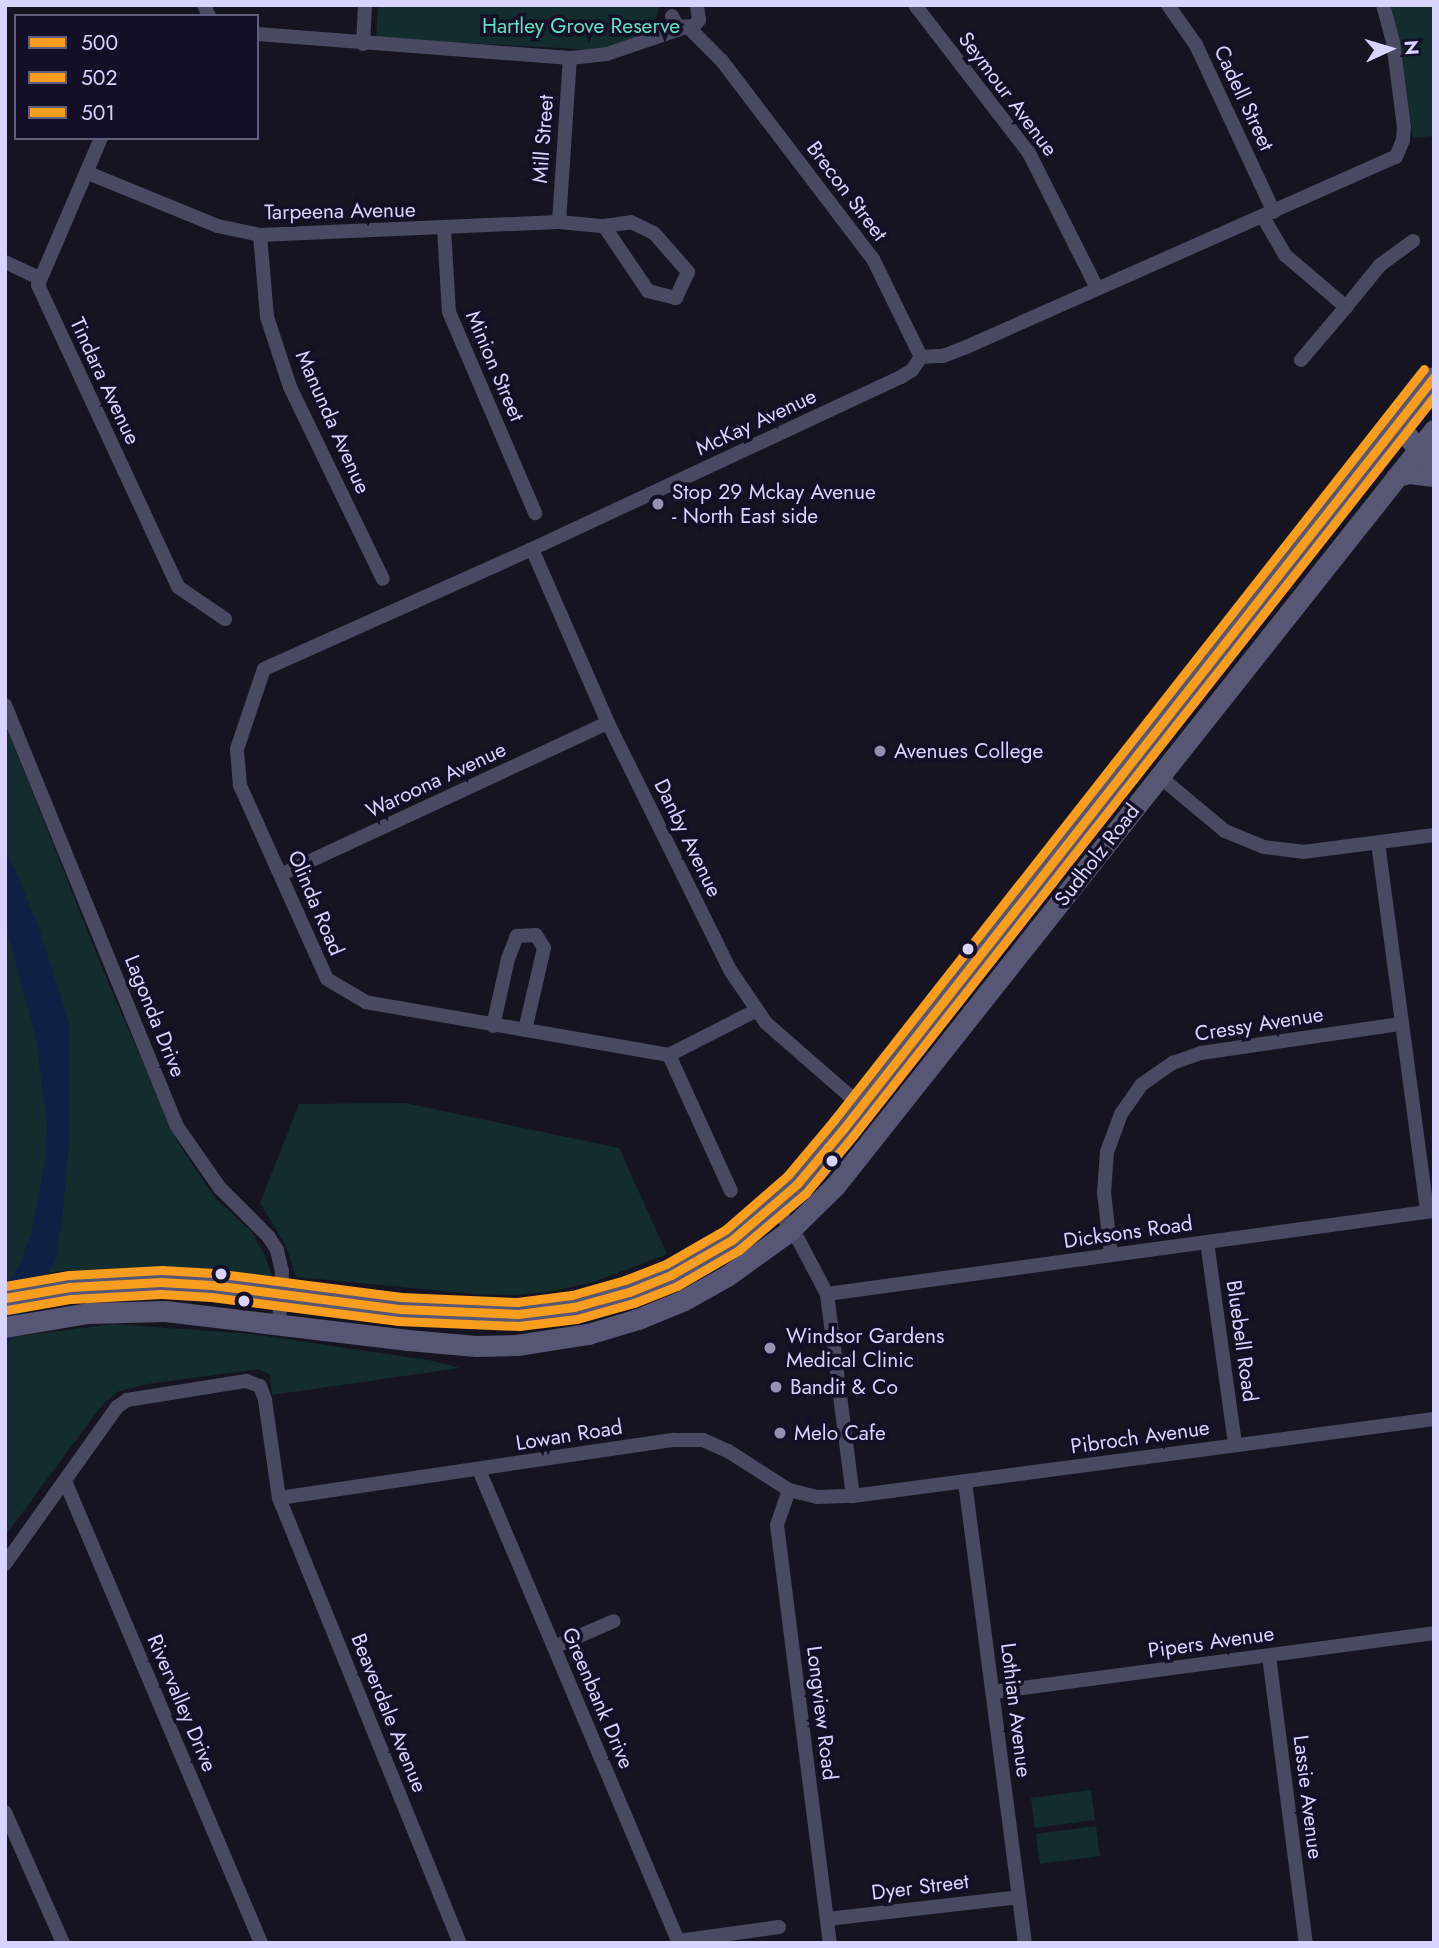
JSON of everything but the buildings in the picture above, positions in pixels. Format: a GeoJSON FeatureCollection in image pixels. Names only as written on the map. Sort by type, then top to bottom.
{"type":"FeatureCollection","features":[{"type":"Feature","properties":{"kind":"main road","name":"Sudholz Road"},"geometry":{"type":"LineString","coordinates":[[5,1298],[69,1287],[161,1282],[462,1314],[518,1314],[574,1307],[629,1292],[671,1275],[732,1240],[775,1205],[813,1165],[1396,423],[1431,384]]}},
{"type":"Feature","properties":{"kind":"main road"},"geometry":{"type":"LineString","coordinates":[[1396,423],[1429,445]]}},
{"type":"Feature","properties":{"kind":"main road","name":"Sudholz Road"},"geometry":{"type":"LineString","coordinates":[[5,1327],[60,1317],[165,1311],[476,1346],[509,1346],[566,1338],[638,1319],[684,1300],[727,1276],[791,1229],[835,1186],[1397,477],[1429,445]]}},
{"type":"Feature","properties":{"kind":"main road"},"geometry":{"type":"LineString","coordinates":[[1397,477],[1409,472],[1434,476]]}},
{"type":"Feature","properties":{"kind":"main road"},"geometry":{"type":"LineString","coordinates":[[1059,855],[1083,874]]}},
{"type":"Feature","properties":{"kind":"main road"},"geometry":{"type":"LineString","coordinates":[[861,1106],[879,1131]]}},
{"type":"Feature","properties":{"kind":"street"},"geometry":{"type":"LineString","coordinates":[[363,44],[365,5]]}},
{"type":"Feature","properties":{"kind":"street","name":"Seymour Avenue"},"geometry":{"type":"LineString","coordinates":[[915,5],[1029,153],[1097,288]]}},
{"type":"Feature","properties":{"kind":"street","name":"Cadell Street"},"geometry":{"type":"LineString","coordinates":[[1168,5],[1196,46],[1285,255],[1346,306]]}},
{"type":"Feature","properties":{"kind":"street"},"geometry":{"type":"LineString","coordinates":[[921,357],[954,352],[1396,157],[1404,127],[1393,41],[1383,5]]}},
{"type":"Feature","properties":{"kind":"street"},"geometry":{"type":"LineString","coordinates":[[656,38],[667,28],[673,10]]}},
{"type":"Feature","properties":{"kind":"street","name":"Brecon Street"},"geometry":{"type":"LineString","coordinates":[[673,10],[674,22],[692,20],[873,259],[921,357]]}},
{"type":"Feature","properties":{"kind":"street"},"geometry":{"type":"LineString","coordinates":[[259,34],[570,58],[607,54],[656,38],[692,20]]}},
{"type":"Feature","properties":{"kind":"street","name":"Mill Street"},"geometry":{"type":"LineString","coordinates":[[559,222],[570,58]]}},
{"type":"Feature","properties":{"kind":"street"},"geometry":{"type":"LineString","coordinates":[[5,262],[40,278],[100,140]]}},
{"type":"Feature","properties":{"kind":"street","name":"Tarpeena Avenue"},"geometry":{"type":"LineString","coordinates":[[88,173],[218,226],[260,235],[559,222],[604,226],[631,222],[654,233],[688,272],[676,298],[648,291],[604,226]]}},
{"type":"Feature","properties":{"kind":"street","name":"Minion Street"},"geometry":{"type":"LineString","coordinates":[[444,229],[449,312],[535,513]]}},
{"type":"Feature","properties":{"kind":"street","name":"Manunda Avenue"},"geometry":{"type":"LineString","coordinates":[[260,235],[267,317],[290,387],[383,579]]}},
{"type":"Feature","properties":{"kind":"street"},"geometry":{"type":"LineString","coordinates":[[1301,360],[1380,265],[1413,241]]}},
{"type":"Feature","properties":{"kind":"street","name":"Tindara Avenue"},"geometry":{"type":"LineString","coordinates":[[40,278],[38,285],[178,587],[225,619]]}},
{"type":"Feature","properties":{"kind":"street","name":"McKay Avenue"},"geometry":{"type":"LineString","coordinates":[[264,668],[532,549],[901,377],[912,370],[921,357]]}},
{"type":"Feature","properties":{"kind":"street","name":"Danby Avenue"},"geometry":{"type":"LineString","coordinates":[[532,549],[608,723],[730,970],[757,1010],[784,1040],[861,1106]]}},
{"type":"Feature","properties":{"kind":"street","name":"Olinda Road"},"geometry":{"type":"LineString","coordinates":[[264,668],[237,749],[240,785],[327,979],[366,1002],[669,1055]]}},
{"type":"Feature","properties":{"kind":"street","name":"Lagonda Drive"},"geometry":{"type":"LineString","coordinates":[[5,705],[176,1125],[220,1188],[268,1236],[281,1261],[279,1323]]}},
{"type":"Feature","properties":{"kind":"street","name":"Waroona Avenue"},"geometry":{"type":"LineString","coordinates":[[282,874],[608,723]]}},
{"type":"Feature","properties":{"kind":"street"},"geometry":{"type":"LineString","coordinates":[[1159,776],[1220,827],[1248,843],[1303,852],[1434,835]]}},
{"type":"Feature","properties":{"kind":"street"},"geometry":{"type":"LineString","coordinates":[[1378,843],[1401,1024],[1430,1212]]}},
{"type":"Feature","properties":{"kind":"street"},"geometry":{"type":"LineString","coordinates":[[493,1026],[508,959],[517,936],[536,935],[544,948],[525,1030]]}},
{"type":"Feature","properties":{"kind":"street"},"geometry":{"type":"LineString","coordinates":[[731,1191],[669,1055],[757,1010]]}},
{"type":"Feature","properties":{"kind":"street","name":"Cressy Avenue"},"geometry":{"type":"LineString","coordinates":[[1111,1254],[1104,1194],[1107,1152],[1121,1114],[1141,1085],[1173,1063],[1201,1053],[1401,1024]]}},
{"type":"Feature","properties":{"kind":"street"},"geometry":{"type":"LineString","coordinates":[[775,1205],[827,1294],[853,1496]]}},
{"type":"Feature","properties":{"kind":"street","name":"Dicksons Road"},"geometry":{"type":"LineString","coordinates":[[827,1294],[1430,1212]]}},
{"type":"Feature","properties":{"kind":"street","name":"Bluebell Road"},"geometry":{"type":"LineString","coordinates":[[1207,1242],[1235,1445]]}},
{"type":"Feature","properties":{"kind":"street","name":"Beaverdale Avenue"},"geometry":{"type":"LineString","coordinates":[[65,1480],[117,1407],[127,1400],[246,1381],[260,1386],[265,1400],[279,1498],[460,1943]]}},
{"type":"Feature","properties":{"kind":"street","name":"Pibroch Avenue"},"geometry":{"type":"LineString","coordinates":[[853,1496],[1434,1419]]}},
{"type":"Feature","properties":{"kind":"street","name":"Lowan Road"},"geometry":{"type":"LineString","coordinates":[[279,1498],[674,1440],[703,1440],[728,1451],[789,1490],[817,1497],[853,1496]]}},
{"type":"Feature","properties":{"kind":"street","name":"Greenbank Drive"},"geometry":{"type":"LineString","coordinates":[[479,1470],[678,1942]]}},
{"type":"Feature","properties":{"kind":"street"},"geometry":{"type":"LineString","coordinates":[[5,1564],[65,1480]]}},
{"type":"Feature","properties":{"kind":"street","name":"Rivervalley Drive"},"geometry":{"type":"LineString","coordinates":[[65,1480],[261,1943]]}},
{"type":"Feature","properties":{"kind":"street","name":"Lothian Avenue"},"geometry":{"type":"LineString","coordinates":[[965,1482],[1025,1943]]}},
{"type":"Feature","properties":{"kind":"street","name":"Longview Road"},"geometry":{"type":"LineString","coordinates":[[789,1490],[778,1525],[830,1943]]}},
{"type":"Feature","properties":{"kind":"street"},"geometry":{"type":"LineString","coordinates":[[554,1647],[614,1622]]}},
{"type":"Feature","properties":{"kind":"street","name":"Pipers Avenue"},"geometry":{"type":"LineString","coordinates":[[993,1692],[1434,1633]]}},
{"type":"Feature","properties":{"kind":"street","name":"Lassie Avenue"},"geometry":{"type":"LineString","coordinates":[[1269,1656],[1306,1943]]}},
{"type":"Feature","properties":{"kind":"street"},"geometry":{"type":"LineString","coordinates":[[5,1812],[63,1943]]}},
{"type":"Feature","properties":{"kind":"street","name":"Dyer Street"},"geometry":{"type":"LineString","coordinates":[[827,1919],[1018,1896]]}},
{"type":"Feature","properties":{"kind":"street"},"geometry":{"type":"LineString","coordinates":[[678,1942],[779,1927]]}},
{"type":"Feature","properties":{"kind":"green space","name":"Hartley Grove Reserve"},"geometry":{"type":"Polygon","coordinates":[[[378,5],[660,5],[653,26],[632,40],[596,50],[376,38],[378,5]]]}},
{"type":"Feature","properties":{"kind":"green space"},"geometry":{"type":"Polygon","coordinates":[[[1389,5],[1434,5],[1432,136],[1413,138],[1400,45],[1389,5]]]}},
{"type":"Feature","properties":{"kind":"green space"},"geometry":{"type":"Polygon","coordinates":[[[5,724],[110,987],[177,1141],[215,1198],[251,1231],[273,1278],[171,1271],[67,1270],[5,1281],[5,724]]]}},
{"type":"Feature","properties":{"kind":"green space"},"geometry":{"type":"Polygon","coordinates":[[[405,1103],[619,1148],[667,1254],[594,1282],[518,1295],[476,1294],[296,1277],[286,1246],[260,1203],[299,1104],[405,1103]]]}},
{"type":"Feature","properties":{"kind":"green space"},"geometry":{"type":"Polygon","coordinates":[[[113,1324],[252,1334],[434,1361],[460,1368],[272,1395],[270,1375],[259,1369],[147,1384],[117,1392],[102,1405],[5,1536],[5,1338],[113,1324]]]}},
{"type":"Feature","properties":{"kind":"green space"},"geometry":{"type":"Polygon","coordinates":[[[1091,1790],[1095,1820],[1035,1828],[1031,1798],[1091,1790]]]}},
{"type":"Feature","properties":{"kind":"green space"},"geometry":{"type":"Polygon","coordinates":[[[1096,1826],[1100,1856],[1040,1864],[1036,1834],[1096,1826]]]}},
{"type":"Feature","properties":{"kind":"water"},"geometry":{"type":"Polygon","coordinates":[[[5,846],[39,928],[69,1023],[69,1143],[62,1221],[55,1261],[5,1349],[5,1289],[20,1263],[31,1235],[45,1162],[47,1126],[36,1039],[5,923],[5,846]]]}},
{"type":"Feature","properties":{"kind":"transit line","name":"501"},"geometry":{"type":"LineString","coordinates":[[5,1286],[69,1275],[162,1270],[214,1273],[401,1297],[517,1302],[572,1295],[625,1280],[666,1264],[725,1230],[788,1175],[834,1120],[1424,369]]}},
{"type":"Feature","properties":{"kind":"transit line","name":"500"},"geometry":{"type":"LineString","coordinates":[[5,1298],[70,1287],[161,1282],[212,1285],[400,1309],[518,1314],[574,1307],[629,1292],[671,1275],[732,1240],[797,1184],[844,1128],[1434,377]]}},
{"type":"Feature","properties":{"kind":"transit line","name":"502"},"geometry":{"type":"LineString","coordinates":[[7,1310],[71,1299],[161,1294],[211,1297],[398,1321],[519,1326],[577,1319],[634,1303],[677,1286],[739,1250],[806,1193],[853,1136],[1434,397]]}},
{"type":"Feature","properties":{"kind":"place","name":"Stop 29 Mckay Avenue - North East side"},"geometry":{"type":"Point","coordinates":[658,504]}},
{"type":"Feature","properties":{"kind":"place","name":"Avenues College"},"geometry":{"type":"Point","coordinates":[880,751]}},
{"type":"Feature","properties":{"kind":"place","name":"Windsor Gardens Medical Clinic"},"geometry":{"type":"Point","coordinates":[770,1348]}},
{"type":"Feature","properties":{"kind":"place","name":"Bandit & Co"},"geometry":{"type":"Point","coordinates":[776,1387]}},
{"type":"Feature","properties":{"kind":"place","name":"Melo Cafe"},"geometry":{"type":"Point","coordinates":[780,1433]}}]}
